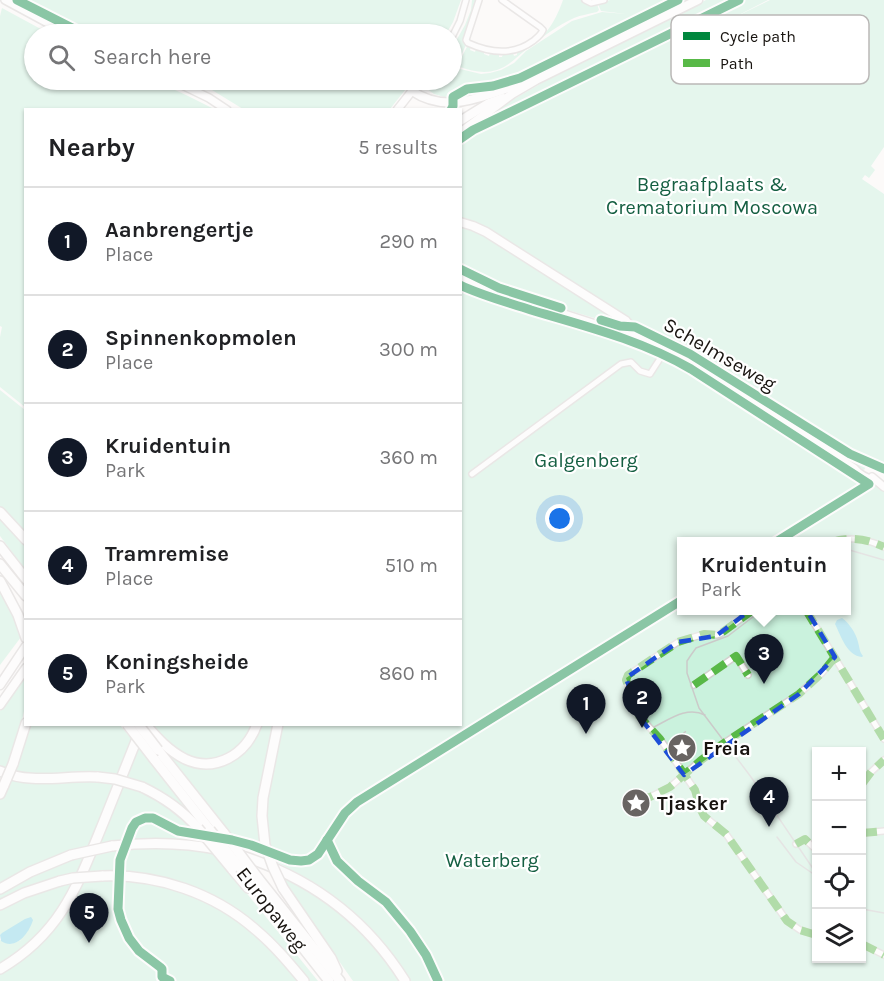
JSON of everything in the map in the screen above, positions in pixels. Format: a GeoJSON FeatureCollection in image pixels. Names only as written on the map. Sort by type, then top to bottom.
{"type":"FeatureCollection","features":[{"type":"Feature","properties":{"kind":"highway"},"geometry":{"type":"LineString","coordinates":[[0,512],[24,538]]}},
{"type":"Feature","properties":{"kind":"highway"},"geometry":{"type":"LineString","coordinates":[[0,546],[24,576]]}},
{"type":"Feature","properties":{"kind":"highway"},"geometry":{"type":"LineString","coordinates":[[0,564],[24,594]]}},
{"type":"Feature","properties":{"kind":"highway"},"geometry":{"type":"LineString","coordinates":[[0,581],[12,601],[24,631]]}},
{"type":"Feature","properties":{"kind":"highway"},"geometry":{"type":"LineString","coordinates":[[2,789],[25,726]]}},
{"type":"Feature","properties":{"kind":"highway","name":"Europaweg"},"geometry":{"type":"LineString","coordinates":[[129,726],[157,750],[341,981]]}},
{"type":"Feature","properties":{"kind":"highway","name":"Europaweg"},"geometry":{"type":"LineString","coordinates":[[139,726],[210,830],[329,981]]}},
{"type":"Feature","properties":{"kind":"highway"},"geometry":{"type":"LineString","coordinates":[[0,969],[21,956],[40,939],[72,897],[143,726]]}},
{"type":"Feature","properties":{"kind":"highway"},"geometry":{"type":"LineString","coordinates":[[145,726],[157,750],[170,750],[189,760],[202,763],[230,758],[250,740],[256,726]]}},
{"type":"Feature","properties":{"kind":"highway"},"geometry":{"type":"LineString","coordinates":[[278,726],[263,798],[262,816],[266,845],[273,867],[284,888],[331,958],[341,981]]}},
{"type":"Feature","properties":{"kind":"highway"},"geometry":{"type":"LineString","coordinates":[[0,771],[12,776],[33,779],[76,777],[116,779],[157,794],[198,828],[254,895],[284,924]]}},
{"type":"Feature","properties":{"kind":"highway"},"geometry":{"type":"LineString","coordinates":[[0,889],[30,872],[71,855],[112,846],[152,843],[196,845],[237,854],[283,871],[315,889],[354,920],[377,943],[405,981]]}},
{"type":"Feature","properties":{"kind":"highway"},"geometry":{"type":"LineString","coordinates":[[0,905],[24,892],[73,878],[124,876],[155,880],[185,888],[215,901],[238,916],[258,931],[304,981]]}},
{"type":"Feature","properties":{"kind":"main road"},"geometry":{"type":"LineString","coordinates":[[5,0],[49,24]]}},
{"type":"Feature","properties":{"kind":"main road"},"geometry":{"type":"LineString","coordinates":[[462,132],[512,94],[536,80],[698,0]]}},
{"type":"Feature","properties":{"kind":"main road"},"geometry":{"type":"LineString","coordinates":[[399,108],[412,91],[430,100],[453,103],[467,101],[536,80]]}},
{"type":"Feature","properties":{"kind":"main road"},"geometry":{"type":"LineString","coordinates":[[193,90],[224,108]]}},
{"type":"Feature","properties":{"kind":"main road"},"geometry":{"type":"LineString","coordinates":[[462,120],[489,103],[512,94]]}},
{"type":"Feature","properties":{"kind":"main road"},"geometry":{"type":"LineString","coordinates":[[462,223],[486,232],[626,321],[631,327],[633,336]]}},
{"type":"Feature","properties":{"kind":"main road","name":"Schelmseweg"},"geometry":{"type":"LineString","coordinates":[[462,279],[477,286],[633,336],[667,351],[705,372],[854,468],[861,469],[880,482]]}},
{"type":"Feature","properties":{"kind":"main road"},"geometry":{"type":"LineString","coordinates":[[0,685],[24,649]]}},
{"type":"Feature","properties":{"kind":"main road"},"geometry":{"type":"LineString","coordinates":[[0,705],[24,671]]}},
{"type":"Feature","properties":{"kind":"street"},"geometry":{"type":"LineString","coordinates":[[458,24],[466,0]]}},
{"type":"Feature","properties":{"kind":"street"},"geometry":{"type":"LineString","coordinates":[[479,0],[466,40],[468,43],[491,51],[508,52],[529,44],[542,34],[543,30],[540,27],[502,0]]}},
{"type":"Feature","properties":{"kind":"street"},"geometry":{"type":"LineString","coordinates":[[585,0],[591,3],[604,0]]}},
{"type":"Feature","properties":{"kind":"street"},"geometry":{"type":"LineString","coordinates":[[472,474],[621,364],[631,362],[640,370],[650,374],[667,351]]}},
{"type":"Feature","properties":{"kind":"street"},"geometry":{"type":"LineString","coordinates":[[784,537],[865,487],[880,482]]}},
{"type":"Feature","properties":{"kind":"street"},"geometry":{"type":"LineString","coordinates":[[851,538],[866,540],[884,547]]}},
{"type":"Feature","properties":{"kind":"street"},"geometry":{"type":"LineString","coordinates":[[746,615],[720,634],[704,634],[678,642],[626,678],[639,716],[665,746],[695,790],[704,816],[726,834],[787,921],[800,930],[812,934]]}},
{"type":"Feature","properties":{"kind":"street"},"geometry":{"type":"LineString","coordinates":[[809,615],[884,739]]}},
{"type":"Feature","properties":{"kind":"street"},"geometry":{"type":"LineString","coordinates":[[694,685],[736,656],[748,675]]}},
{"type":"Feature","properties":{"kind":"street"},"geometry":{"type":"LineString","coordinates":[[638,796],[644,798],[655,795],[670,787],[721,745],[802,692],[835,657]]}},
{"type":"Feature","properties":{"kind":"street"},"geometry":{"type":"LineString","coordinates":[[866,778],[884,760]]}},
{"type":"Feature","properties":{"kind":"street"},"geometry":{"type":"LineString","coordinates":[[866,833],[884,831]]}},
{"type":"Feature","properties":{"kind":"street"},"geometry":{"type":"LineString","coordinates":[[796,844],[805,839],[812,846]]}},
{"type":"Feature","properties":{"kind":"street"},"geometry":{"type":"LineString","coordinates":[[866,946],[884,955]]}},
{"type":"Feature","properties":{"kind":"highlighted area"},"geometry":{"type":"Polygon","coordinates":[[[789,581],[835,657],[799,694],[684,775],[639,716],[626,678],[678,642],[716,636],[789,581]]]}},
{"type":"Feature","properties":{"kind":"green space"},"geometry":{"type":"Polygon","coordinates":[[[19,0],[461,0],[452,24],[67,24],[19,0]]]}},
{"type":"Feature","properties":{"kind":"green space"},"geometry":{"type":"Polygon","coordinates":[[[472,0],[477,0],[475,8],[472,9],[474,10],[462,54],[462,30],[471,10],[472,0]]]}},
{"type":"Feature","properties":{"kind":"green space"},"geometry":{"type":"Polygon","coordinates":[[[563,0],[582,0],[590,5],[597,4],[599,10],[562,24],[502,68],[483,72],[462,68],[462,56],[468,45],[471,46],[470,50],[484,51],[484,54],[489,56],[490,53],[499,54],[499,57],[503,54],[517,55],[517,51],[546,32],[563,0]]]}},
{"type":"Feature","properties":{"kind":"green space"},"geometry":{"type":"Polygon","coordinates":[[[610,0],[676,0],[520,77],[498,84],[467,88],[453,96],[444,97],[429,90],[462,90],[462,69],[481,74],[501,70],[572,21],[602,12],[626,14],[601,11],[598,4],[610,0]]]}},
{"type":"Feature","properties":{"kind":"green space"},"geometry":{"type":"Polygon","coordinates":[[[681,0],[691,0],[522,80],[454,101],[455,97],[468,90],[498,86],[521,79],[681,0]]]}},
{"type":"Feature","properties":{"kind":"green space"},"geometry":{"type":"Polygon","coordinates":[[[706,0],[737,0],[706,15],[676,15],[706,0]]]}},
{"type":"Feature","properties":{"kind":"green space","name":"Begraafplaats & Crematorium Moscowa"},"geometry":{"type":"Polygon","coordinates":[[[741,0],[768,0],[739,15],[711,15],[741,0]]]}},
{"type":"Feature","properties":{"kind":"green space","name":"Begraafplaats & Crematorium Moscowa"},"geometry":{"type":"Polygon","coordinates":[[[770,0],[884,0],[884,147],[871,166],[875,170],[869,178],[865,175],[862,179],[884,194],[884,468],[857,457],[703,361],[633,325],[462,220],[462,140],[469,134],[671,34],[671,84],[869,84],[869,15],[739,15],[770,0]]]}},
{"type":"Feature","properties":{"kind":"green space"},"geometry":{"type":"Polygon","coordinates":[[[2,8],[32,24],[24,24],[24,90],[175,90],[212,108],[24,108],[24,406],[0,387],[2,327],[0,326],[0,16],[2,8]]]}},
{"type":"Feature","properties":{"kind":"green space"},"geometry":{"type":"Polygon","coordinates":[[[671,18],[671,32],[477,127],[462,137],[500,107],[547,80],[671,18]]]}},
{"type":"Feature","properties":{"kind":"green space"},"geometry":{"type":"Polygon","coordinates":[[[212,90],[405,90],[391,108],[241,108],[212,90]]]}},
{"type":"Feature","properties":{"kind":"green space"},"geometry":{"type":"Polygon","coordinates":[[[462,224],[473,228],[627,326],[555,306],[479,277],[462,268],[462,224]]]}},
{"type":"Feature","properties":{"kind":"green space"},"geometry":{"type":"Polygon","coordinates":[[[462,286],[660,353],[763,416],[764,419],[766,418],[816,450],[865,484],[780,537],[677,537],[677,601],[535,689],[520,701],[677,603],[677,615],[851,615],[851,537],[786,537],[875,484],[884,490],[884,981],[411,981],[383,944],[352,912],[316,885],[276,862],[273,855],[298,862],[314,858],[352,808],[452,743],[354,803],[321,848],[304,859],[294,860],[272,851],[268,835],[268,788],[282,726],[462,726],[462,286]]]}},
{"type":"Feature","properties":{"kind":"green space"},"geometry":{"type":"Polygon","coordinates":[[[672,347],[702,362],[866,463],[864,470],[671,350],[672,347]]]}},
{"type":"Feature","properties":{"kind":"green space"},"geometry":{"type":"Polygon","coordinates":[[[0,390],[24,409],[24,535],[0,508],[0,390]]]}},
{"type":"Feature","properties":{"kind":"green space"},"geometry":{"type":"Polygon","coordinates":[[[0,516],[24,542],[24,568],[0,536],[0,516]]]}},
{"type":"Feature","properties":{"kind":"green space"},"geometry":{"type":"Polygon","coordinates":[[[0,588],[15,618],[21,637],[0,665],[0,588]]]}},
{"type":"Feature","properties":{"kind":"green space"},"geometry":{"type":"Polygon","coordinates":[[[24,675],[24,711],[19,734],[5,770],[0,767],[0,711],[24,675]]]}},
{"type":"Feature","properties":{"kind":"green space"},"geometry":{"type":"Polygon","coordinates":[[[27,726],[121,726],[133,741],[118,777],[12,773],[27,726]]]}},
{"type":"Feature","properties":{"kind":"green space"},"geometry":{"type":"Polygon","coordinates":[[[152,726],[252,726],[246,739],[237,749],[218,758],[189,756],[167,743],[152,726]]]}},
{"type":"Feature","properties":{"kind":"green space"},"geometry":{"type":"Polygon","coordinates":[[[258,726],[276,726],[263,777],[264,848],[236,840],[165,750],[179,759],[222,764],[258,726]]]}},
{"type":"Feature","properties":{"kind":"green space"},"geometry":{"type":"Polygon","coordinates":[[[137,746],[199,825],[124,779],[137,746]]]}},
{"type":"Feature","properties":{"kind":"green space"},"geometry":{"type":"Polygon","coordinates":[[[10,778],[116,783],[91,845],[44,861],[0,883],[0,799],[10,778]]]}},
{"type":"Feature","properties":{"kind":"green space"},"geometry":{"type":"Polygon","coordinates":[[[122,785],[162,803],[197,833],[177,829],[159,819],[145,816],[137,821],[126,839],[98,844],[122,785]]]}},
{"type":"Feature","properties":{"kind":"green space"},"geometry":{"type":"Polygon","coordinates":[[[144,819],[153,819],[174,831],[198,836],[203,841],[172,838],[129,839],[137,823],[144,819]]]}},
{"type":"Feature","properties":{"kind":"green space"},"geometry":{"type":"Polygon","coordinates":[[[149,846],[213,852],[318,981],[308,981],[279,947],[203,892],[86,873],[94,853],[149,846]]]}},
{"type":"Feature","properties":{"kind":"green space"},"geometry":{"type":"Polygon","coordinates":[[[88,855],[79,874],[0,901],[0,892],[21,881],[53,866],[88,855]]]}},
{"type":"Feature","properties":{"kind":"green space"},"geometry":{"type":"Polygon","coordinates":[[[281,874],[320,897],[356,925],[377,947],[401,981],[353,981],[294,897],[281,874]]]}},
{"type":"Feature","properties":{"kind":"green space"},"geometry":{"type":"Polygon","coordinates":[[[131,881],[172,890],[212,906],[248,929],[264,943],[298,981],[0,981],[0,972],[23,958],[82,882],[131,881]]]}},
{"type":"Feature","properties":{"kind":"green space"},"geometry":{"type":"Polygon","coordinates":[[[75,883],[62,908],[30,944],[0,966],[0,940],[11,944],[21,940],[4,932],[0,935],[0,911],[36,894],[75,883]]]}},
{"type":"Feature","properties":{"kind":"water"},"geometry":{"type":"Polygon","coordinates":[[[842,618],[854,632],[862,657],[852,653],[842,639],[835,624],[842,618]]]}},
{"type":"Feature","properties":{"kind":"water"},"geometry":{"type":"Polygon","coordinates":[[[31,917],[33,920],[31,925],[21,939],[12,944],[1,941],[2,933],[31,917]]]}},
{"type":"Feature","properties":{"kind":"tram line"},"geometry":{"type":"LineString","coordinates":[[851,550],[884,560]]}},
{"type":"Feature","properties":{"kind":"tram line"},"geometry":{"type":"LineString","coordinates":[[755,615],[728,636],[696,648],[687,661],[687,673],[699,708],[751,777],[812,867]]}},
{"type":"Feature","properties":{"kind":"tram line"},"geometry":{"type":"LineString","coordinates":[[654,727],[685,713],[705,715]]}},
{"type":"Feature","properties":{"kind":"tram line"},"geometry":{"type":"LineString","coordinates":[[777,837],[796,862],[812,873]]}},
{"type":"Feature","properties":{"kind":"tram line"},"geometry":{"type":"LineString","coordinates":[[866,910],[884,913]]}},
{"type":"Feature","properties":{"kind":"railway"},"geometry":{"type":"LineString","coordinates":[[686,740],[682,734],[688,730]]}},
{"type":"Feature","properties":{"kind":"marked path"},"geometry":{"type":"LineString","coordinates":[[851,539],[859,539],[884,547]]}},
{"type":"Feature","properties":{"kind":"marked path"},"geometry":{"type":"LineString","coordinates":[[746,615],[720,634],[704,634],[678,642],[628,675],[626,680],[639,716],[660,739],[695,790],[704,816],[726,834],[787,921],[800,930],[812,934]]}},
{"type":"Feature","properties":{"kind":"marked path"},"geometry":{"type":"LineString","coordinates":[[809,615],[884,739]]}},
{"type":"Feature","properties":{"kind":"marked path"},"geometry":{"type":"LineString","coordinates":[[694,685],[736,656],[748,675]]}},
{"type":"Feature","properties":{"kind":"marked path"},"geometry":{"type":"LineString","coordinates":[[638,796],[650,797],[670,787],[721,745],[799,694],[822,673],[835,657]]}},
{"type":"Feature","properties":{"kind":"marked path"},"geometry":{"type":"LineString","coordinates":[[866,779],[884,760]]}},
{"type":"Feature","properties":{"kind":"marked path"},"geometry":{"type":"LineString","coordinates":[[866,833],[884,831]]}},
{"type":"Feature","properties":{"kind":"marked path"},"geometry":{"type":"LineString","coordinates":[[796,844],[805,839],[812,846]]}},
{"type":"Feature","properties":{"kind":"marked path"},"geometry":{"type":"LineString","coordinates":[[866,946],[884,955]]}},
{"type":"Feature","properties":{"kind":"cycle path"},"geometry":{"type":"LineString","coordinates":[[17,0],[64,24]]}},
{"type":"Feature","properties":{"kind":"cycle path"},"geometry":{"type":"LineString","coordinates":[[452,108],[453,97],[467,89],[493,86],[520,78],[678,0]]}},
{"type":"Feature","properties":{"kind":"cycle path"},"geometry":{"type":"LineString","coordinates":[[708,15],[739,0]]}},
{"type":"Feature","properties":{"kind":"cycle path"},"geometry":{"type":"LineString","coordinates":[[462,138],[473,130],[671,33]]}},
{"type":"Feature","properties":{"kind":"cycle path"},"geometry":{"type":"LineString","coordinates":[[462,270],[499,288],[561,308]]}},
{"type":"Feature","properties":{"kind":"cycle path"},"geometry":{"type":"LineString","coordinates":[[462,286],[495,299],[612,335],[672,359],[869,484],[784,537]]}},
{"type":"Feature","properties":{"kind":"cycle path"},"geometry":{"type":"LineString","coordinates":[[601,320],[620,326],[635,327],[690,354],[850,454],[884,469]]}},
{"type":"Feature","properties":{"kind":"cycle path"},"geometry":{"type":"LineString","coordinates":[[170,981],[162,977],[162,969],[139,951],[129,938],[118,909],[120,860],[136,822],[145,818],[153,818],[178,831],[232,840],[290,860],[309,860],[318,854],[345,813],[357,802],[677,603]]}},
{"type":"Feature","properties":{"kind":"cycle path"},"geometry":{"type":"LineString","coordinates":[[327,840],[337,861],[358,881],[386,902],[410,931],[426,955],[438,981]]}},
{"type":"Feature","properties":{"kind":"place","name":"Kruidentuin"},"geometry":{"type":"Point","coordinates":[764,684]}},
{"type":"Feature","properties":{"kind":"place","name":"Spinnenkopmolen"},"geometry":{"type":"Point","coordinates":[642,728]}},
{"type":"Feature","properties":{"kind":"place","name":"Aanbrengertje"},"geometry":{"type":"Point","coordinates":[586,734]}},
{"type":"Feature","properties":{"kind":"place","name":"Freia"},"geometry":{"type":"Point","coordinates":[682,748]}},
{"type":"Feature","properties":{"kind":"place","name":"Tjasker"},"geometry":{"type":"Point","coordinates":[636,803]}},
{"type":"Feature","properties":{"kind":"place","name":"Tramremise"},"geometry":{"type":"Point","coordinates":[769,827]}},
{"type":"Feature","properties":{"kind":"place","name":"Koningsheide"},"geometry":{"type":"Point","coordinates":[89,943]}},
{"type":"Feature","properties":{"kind":"park label","name":"Galgenberg"},"geometry":{"type":"Point","coordinates":[586,460]}},
{"type":"Feature","properties":{"kind":"park label","name":"Waterberg"},"geometry":{"type":"Point","coordinates":[492,860]}}]}
